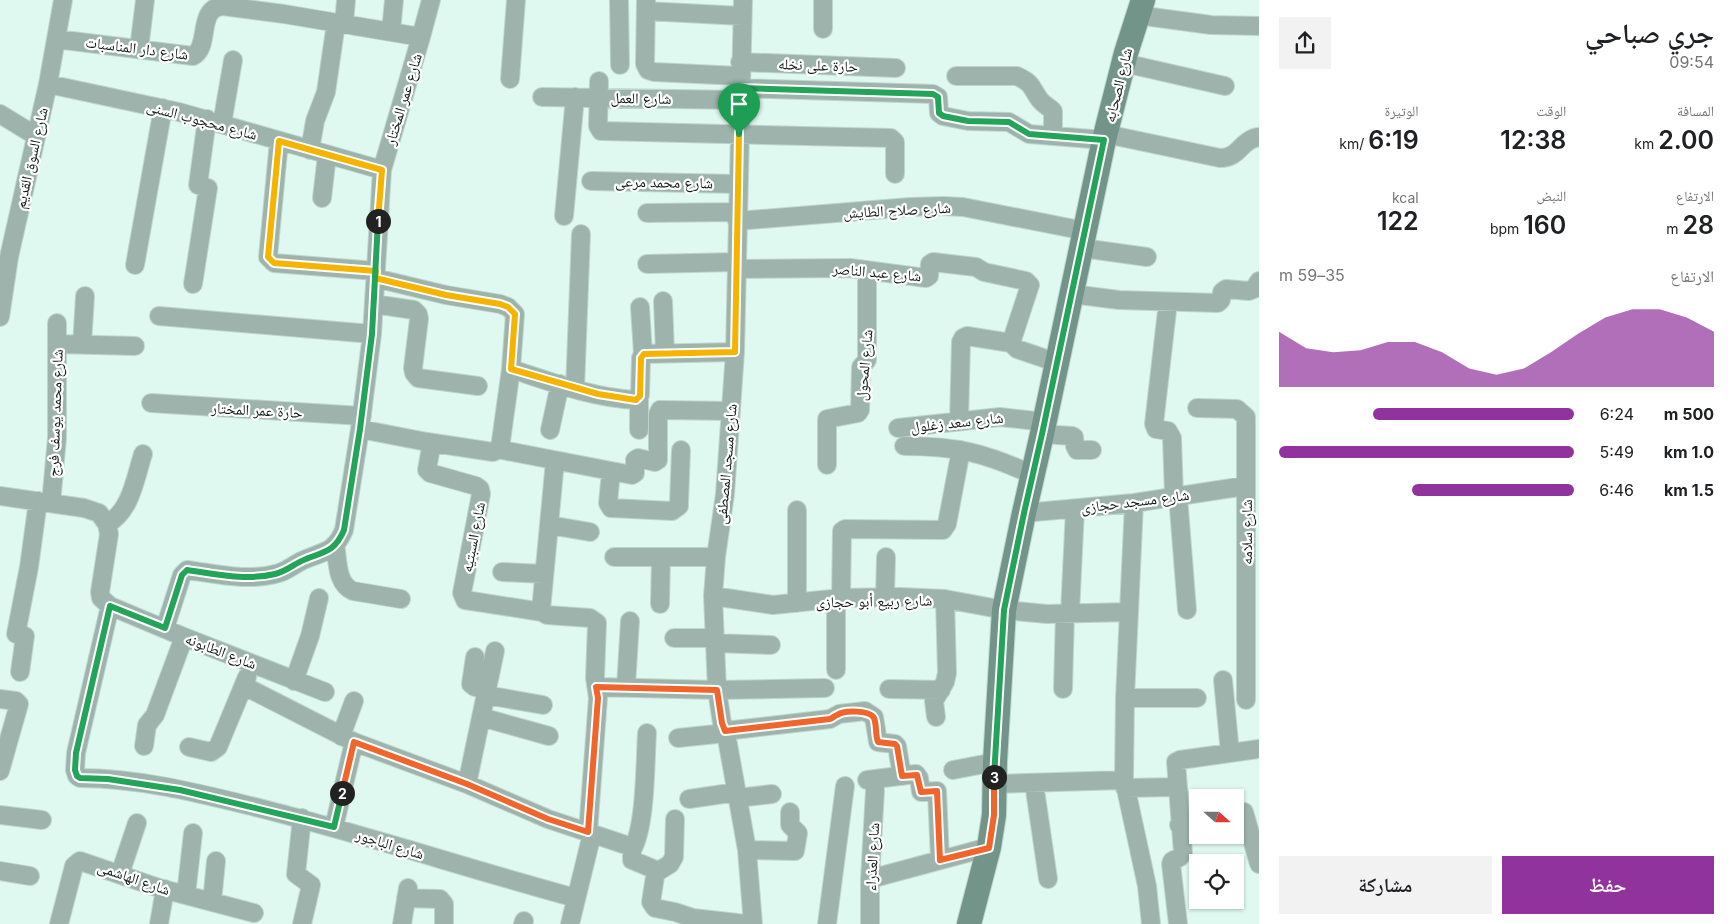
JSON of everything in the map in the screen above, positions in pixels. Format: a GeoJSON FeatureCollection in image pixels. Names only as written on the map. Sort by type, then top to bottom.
{"type":"FeatureCollection","features":[{"type":"Feature","properties":{"kind":"street","name":"شارع السوق القديم"},"geometry":{"type":"LineString","coordinates":[[0,317],[5,256],[48,84],[63,0]]}},
{"type":"Feature","properties":{"kind":"street"},"geometry":{"type":"LineString","coordinates":[[139,50],[145,0]]}},
{"type":"Feature","properties":{"kind":"street"},"geometry":{"type":"LineString","coordinates":[[310,150],[315,121],[326,92],[346,0]]}},
{"type":"Feature","properties":{"kind":"street"},"geometry":{"type":"LineString","coordinates":[[392,31],[394,0]]}},
{"type":"Feature","properties":{"kind":"street","name":"شارع عمر المختار"},"geometry":{"type":"LineString","coordinates":[[336,544],[344,530],[361,422],[372,334],[382,170],[430,0]]}},
{"type":"Feature","properties":{"kind":"street"},"geometry":{"type":"LineString","coordinates":[[510,79],[516,0]]}},
{"type":"Feature","properties":{"kind":"street"},"geometry":{"type":"LineString","coordinates":[[619,0],[620,65]]}},
{"type":"Feature","properties":{"kind":"street"},"geometry":{"type":"LineString","coordinates":[[823,0],[823,29]]}},
{"type":"Feature","properties":{"kind":"street","name":"شارع دار المناسبات"},"geometry":{"type":"LineString","coordinates":[[56,39],[188,56],[197,54],[209,13],[224,3],[284,7],[340,24],[421,37]]}},
{"type":"Feature","properties":{"kind":"street"},"geometry":{"type":"LineString","coordinates":[[742,8],[646,6],[645,64],[648,70],[740,82],[933,94],[938,97],[939,113],[943,116],[968,121],[1009,122],[1029,134],[1105,137],[1220,158],[1231,157],[1246,142],[1259,137]]}},
{"type":"Feature","properties":{"kind":"street"},"geometry":{"type":"LineString","coordinates":[[1140,7],[1211,25],[1259,26]]}},
{"type":"Feature","properties":{"kind":"street","name":"شارع الصحابه"},"geometry":{"type":"LineString","coordinates":[[1004,610],[1105,137],[1140,7]]}},
{"type":"Feature","properties":{"kind":"street","name":"شارع مسجد المصطفى"},"geometry":{"type":"LineString","coordinates":[[742,8],[735,352],[725,494],[716,557],[713,596],[717,690],[747,850],[753,924]]}},
{"type":"Feature","properties":{"kind":"street"},"geometry":{"type":"LineString","coordinates":[[193,284],[208,188],[198,185],[214,122],[233,60]]}},
{"type":"Feature","properties":{"kind":"street"},"geometry":{"type":"LineString","coordinates":[[1124,63],[1225,86]]}},
{"type":"Feature","properties":{"kind":"street","name":"حارة على نخله"},"geometry":{"type":"LineString","coordinates":[[740,82],[896,68]]}},
{"type":"Feature","properties":{"kind":"street"},"geometry":{"type":"LineString","coordinates":[[956,76],[1018,76],[1025,80],[1036,91],[1039,98],[1053,111],[1053,136]]}},
{"type":"Feature","properties":{"kind":"street","name":"شارع العمل"},"geometry":{"type":"LineString","coordinates":[[542,97],[575,97],[599,89],[740,82]]}},
{"type":"Feature","properties":{"kind":"street","name":"شارع محجوب السنى"},"geometry":{"type":"LineString","coordinates":[[48,84],[163,108],[382,170]]}},
{"type":"Feature","properties":{"kind":"street"},"geometry":{"type":"LineString","coordinates":[[599,89],[598,126],[603,132],[890,138],[896,142],[895,174]]}},
{"type":"Feature","properties":{"kind":"street"},"geometry":{"type":"LineString","coordinates":[[564,216],[575,97]]}},
{"type":"Feature","properties":{"kind":"street"},"geometry":{"type":"LineString","coordinates":[[135,265],[163,108]]}},
{"type":"Feature","properties":{"kind":"street"},"geometry":{"type":"LineString","coordinates":[[0,114],[36,136]]}},
{"type":"Feature","properties":{"kind":"street"},"geometry":{"type":"LineString","coordinates":[[279,141],[268,257],[274,263],[375,275],[446,295],[500,304],[508,307],[515,314],[511,369],[500,449]]}},
{"type":"Feature","properties":{"kind":"street"},"geometry":{"type":"LineString","coordinates":[[322,198],[327,155]]}},
{"type":"Feature","properties":{"kind":"street","name":"شارع محمد مرعى"},"geometry":{"type":"LineString","coordinates":[[591,181],[738,184]]}},
{"type":"Feature","properties":{"kind":"street","name":"شارع صلاح الطايش"},"geometry":{"type":"LineString","coordinates":[[647,213],[737,217],[910,207],[963,207],[1147,257]]}},
{"type":"Feature","properties":{"kind":"street"},"geometry":{"type":"LineString","coordinates":[[550,430],[567,387],[582,234]]}},
{"type":"Feature","properties":{"kind":"street","name":"شارع عبد الناصر"},"geometry":{"type":"LineString","coordinates":[[647,264],[850,268],[926,278],[929,276],[930,264],[933,262],[976,267],[984,272],[1026,280],[1030,287],[1011,343]]}},
{"type":"Feature","properties":{"kind":"street","name":"شارع المحول"},"geometry":{"type":"LineString","coordinates":[[828,465],[827,419],[858,413],[860,410],[861,367],[867,360],[867,270]]}},
{"type":"Feature","properties":{"kind":"street"},"geometry":{"type":"LineString","coordinates":[[1072,294],[1119,300],[1218,303],[1221,300],[1222,292],[1226,289],[1249,291],[1254,289],[1259,281]]}},
{"type":"Feature","properties":{"kind":"street"},"geometry":{"type":"LineString","coordinates":[[82,345],[85,296]]}},
{"type":"Feature","properties":{"kind":"street"},"geometry":{"type":"LineString","coordinates":[[663,301],[665,353]]}},
{"type":"Feature","properties":{"kind":"street"},"geometry":{"type":"LineString","coordinates":[[1168,302],[1154,424],[1156,429],[1168,432],[1172,438],[1187,610]]}},
{"type":"Feature","properties":{"kind":"street"},"geometry":{"type":"LineString","coordinates":[[374,304],[414,310],[418,314],[413,368],[418,378],[478,386]]}},
{"type":"Feature","properties":{"kind":"street"},"geometry":{"type":"LineString","coordinates":[[639,430],[641,358],[644,354],[640,307]]}},
{"type":"Feature","properties":{"kind":"street"},"geometry":{"type":"LineString","coordinates":[[158,316],[372,334]]}},
{"type":"Feature","properties":{"kind":"street","name":"شارع محمد يوسف فرج"},"geometry":{"type":"LineString","coordinates":[[20,672],[25,636],[16,634],[57,438],[57,323]]}},
{"type":"Feature","properties":{"kind":"street"},"geometry":{"type":"LineString","coordinates":[[959,421],[962,340],[967,336],[1011,343],[1017,349],[1058,363]]}},
{"type":"Feature","properties":{"kind":"street"},"geometry":{"type":"LineString","coordinates":[[57,344],[135,346]]}},
{"type":"Feature","properties":{"kind":"street"},"geometry":{"type":"LineString","coordinates":[[644,354],[735,352]]}},
{"type":"Feature","properties":{"kind":"street"},"geometry":{"type":"LineString","coordinates":[[511,369],[567,387],[633,400],[640,397]]}},
{"type":"Feature","properties":{"kind":"street","name":"حارة عمر المختار"},"geometry":{"type":"LineString","coordinates":[[151,403],[361,422]]}},
{"type":"Feature","properties":{"kind":"street","name":"شارع سلامه"},"geometry":{"type":"LineString","coordinates":[[1197,408],[1237,409],[1246,417],[1253,438],[1245,486],[1252,668],[1246,700]]}},
{"type":"Feature","properties":{"kind":"street"},"geometry":{"type":"LineString","coordinates":[[361,422],[427,442],[492,452],[500,449],[632,476],[635,473],[635,462],[638,458],[655,462],[658,460],[658,414],[660,410],[731,411]]}},
{"type":"Feature","properties":{"kind":"street","name":"شارع سعد زغلول"},"geometry":{"type":"LineString","coordinates":[[898,428],[1000,416],[1072,436],[1074,437],[1077,450],[1092,450]]}},
{"type":"Feature","properties":{"kind":"street","name":"شارع السبتيه"},"geometry":{"type":"LineString","coordinates":[[427,442],[431,447],[427,470],[430,473],[476,486],[481,491],[462,597],[467,601],[542,612]]}},
{"type":"Feature","properties":{"kind":"street"},"geometry":{"type":"LineString","coordinates":[[904,446],[937,446],[961,450],[1002,460],[1033,475]]}},
{"type":"Feature","properties":{"kind":"street"},"geometry":{"type":"LineString","coordinates":[[611,472],[608,503],[610,508],[672,511],[679,506],[680,502],[681,450]]}},
{"type":"Feature","properties":{"kind":"street"},"geometry":{"type":"LineString","coordinates":[[836,670],[841,533],[845,529],[943,530],[947,524],[961,450]]}},
{"type":"Feature","properties":{"kind":"street"},"geometry":{"type":"LineString","coordinates":[[107,524],[115,519],[126,504],[143,454]]}},
{"type":"Feature","properties":{"kind":"street"},"geometry":{"type":"LineString","coordinates":[[554,461],[542,612],[547,615],[590,618],[597,623],[595,678],[598,698],[590,833],[570,924]]}},
{"type":"Feature","properties":{"kind":"street","name":"شارع مسجد حجازى"},"geometry":{"type":"LineString","coordinates":[[1024,513],[1134,503],[1245,486]]}},
{"type":"Feature","properties":{"kind":"street"},"geometry":{"type":"LineString","coordinates":[[0,496],[84,508],[104,517],[107,524],[109,541],[100,592],[101,598],[110,606]]}},
{"type":"Feature","properties":{"kind":"street"},"geometry":{"type":"LineString","coordinates":[[1134,503],[1125,698],[1124,784],[1147,886],[1151,924]]}},
{"type":"Feature","properties":{"kind":"street"},"geometry":{"type":"LineString","coordinates":[[1064,689],[1067,613],[1075,509]]}},
{"type":"Feature","properties":{"kind":"street"},"geometry":{"type":"LineString","coordinates":[[797,510],[797,603]]}},
{"type":"Feature","properties":{"kind":"street"},"geometry":{"type":"LineString","coordinates":[[549,525],[590,532]]}},
{"type":"Feature","properties":{"kind":"street"},"geometry":{"type":"LineString","coordinates":[[336,544],[340,576],[346,588],[353,591],[401,599]]}},
{"type":"Feature","properties":{"kind":"street"},"geometry":{"type":"LineString","coordinates":[[165,628],[182,575],[187,570],[229,576],[276,574],[304,560],[326,552],[336,544]]}},
{"type":"Feature","properties":{"kind":"street"},"geometry":{"type":"LineString","coordinates":[[614,557],[716,557]]}},
{"type":"Feature","properties":{"kind":"street"},"geometry":{"type":"LineString","coordinates":[[660,604],[661,557]]}},
{"type":"Feature","properties":{"kind":"street"},"geometry":{"type":"LineString","coordinates":[[885,597],[886,557]]}},
{"type":"Feature","properties":{"kind":"street"},"geometry":{"type":"LineString","coordinates":[[502,572],[544,574]]}},
{"type":"Feature","properties":{"kind":"street","name":"شارع ربيع أبو حجازى"},"geometry":{"type":"LineString","coordinates":[[713,596],[764,604],[885,597],[945,600],[1004,610],[1048,614],[1130,612]]}},
{"type":"Feature","properties":{"kind":"street"},"geometry":{"type":"LineString","coordinates":[[294,681],[314,624],[319,598]]}},
{"type":"Feature","properties":{"kind":"street"},"geometry":{"type":"LineString","coordinates":[[936,717],[934,700],[945,682],[947,674],[945,600]]}},
{"type":"Feature","properties":{"kind":"street","name":"شارع الطابونه"},"geometry":{"type":"LineString","coordinates":[[110,606],[324,692]]}},
{"type":"Feature","properties":{"kind":"street","name":"شارع الباجور"},"geometry":{"type":"LineString","coordinates":[[110,606],[76,753],[75,774],[80,778],[108,779],[180,790],[302,818],[502,878],[576,898]]}},
{"type":"Feature","properties":{"kind":"street"},"geometry":{"type":"LineString","coordinates":[[969,924],[989,848],[994,815],[1004,610]]}},
{"type":"Feature","properties":{"kind":"street"},"geometry":{"type":"LineString","coordinates":[[626,686],[630,621]]}},
{"type":"Feature","properties":{"kind":"street"},"geometry":{"type":"LineString","coordinates":[[144,746],[147,725],[155,715],[184,637]]}},
{"type":"Feature","properties":{"kind":"street"},"geometry":{"type":"LineString","coordinates":[[674,638],[771,645]]}},
{"type":"Feature","properties":{"kind":"street"},"geometry":{"type":"LineString","coordinates":[[467,784],[495,651]]}},
{"type":"Feature","properties":{"kind":"street"},"geometry":{"type":"LineString","coordinates":[[475,657],[471,684],[476,688],[543,705]]}},
{"type":"Feature","properties":{"kind":"street"},"geometry":{"type":"LineString","coordinates":[[189,747],[210,752],[218,748],[253,663]]}},
{"type":"Feature","properties":{"kind":"street"},"geometry":{"type":"LineString","coordinates":[[1223,680],[1230,753]]}},
{"type":"Feature","properties":{"kind":"street"},"geometry":{"type":"LineString","coordinates":[[244,686],[348,739],[467,784],[540,816],[627,845],[632,855],[657,872]]}},
{"type":"Feature","properties":{"kind":"street"},"geometry":{"type":"LineString","coordinates":[[596,687],[626,686],[717,690],[825,688]]}},
{"type":"Feature","properties":{"kind":"street"},"geometry":{"type":"LineString","coordinates":[[889,689],[941,690]]}},
{"type":"Feature","properties":{"kind":"street"},"geometry":{"type":"LineString","coordinates":[[1125,698],[1197,698]]}},
{"type":"Feature","properties":{"kind":"street"},"geometry":{"type":"LineString","coordinates":[[0,699],[16,701],[19,704],[0,771]]}},
{"type":"Feature","properties":{"kind":"street"},"geometry":{"type":"LineString","coordinates":[[334,827],[354,701]]}},
{"type":"Feature","properties":{"kind":"street"},"geometry":{"type":"LineString","coordinates":[[678,738],[830,719],[839,714],[865,711],[874,717],[878,742],[895,744],[897,746],[902,776],[917,775],[921,792],[937,791],[940,860]]}},
{"type":"Feature","properties":{"kind":"street"},"geometry":{"type":"LineString","coordinates":[[481,717],[549,736]]}},
{"type":"Feature","properties":{"kind":"street"},"geometry":{"type":"LineString","coordinates":[[632,855],[638,838],[640,823],[647,733]]}},
{"type":"Feature","properties":{"kind":"street"},"geometry":{"type":"LineString","coordinates":[[1178,924],[1171,864],[1172,860],[1180,857],[1183,853],[1175,764],[1178,760],[1259,749]]}},
{"type":"Feature","properties":{"kind":"street"},"geometry":{"type":"LineString","coordinates":[[953,770],[995,773],[1034,783],[1124,784],[1177,787]]}},
{"type":"Feature","properties":{"kind":"street","name":"شارع العذراء"},"geometry":{"type":"LineString","coordinates":[[870,924],[871,785],[902,776]]}},
{"type":"Feature","properties":{"kind":"street"},"geometry":{"type":"LineString","coordinates":[[1034,783],[1048,879]]}},
{"type":"Feature","properties":{"kind":"street"},"geometry":{"type":"LineString","coordinates":[[827,924],[835,813],[845,786]]}},
{"type":"Feature","properties":{"kind":"street"},"geometry":{"type":"LineString","coordinates":[[690,799],[772,794]]}},
{"type":"Feature","properties":{"kind":"street"},"geometry":{"type":"LineString","coordinates":[[1246,811],[1258,859]]}},
{"type":"Feature","properties":{"kind":"street"},"geometry":{"type":"LineString","coordinates":[[747,850],[795,851],[798,833],[790,825],[790,812]]}},
{"type":"Feature","properties":{"kind":"street"},"geometry":{"type":"LineString","coordinates":[[0,815],[42,820]]}},
{"type":"Feature","properties":{"kind":"street"},"geometry":{"type":"LineString","coordinates":[[302,818],[296,874],[311,885],[302,924]]}},
{"type":"Feature","properties":{"kind":"street"},"geometry":{"type":"LineString","coordinates":[[675,819],[674,857],[670,864],[657,872],[652,905],[678,919],[693,918],[738,924]]}},
{"type":"Feature","properties":{"kind":"street"},"geometry":{"type":"LineString","coordinates":[[120,874],[137,823]]}},
{"type":"Feature","properties":{"kind":"street"},"geometry":{"type":"LineString","coordinates":[[1179,825],[1189,823]]}},
{"type":"Feature","properties":{"kind":"street"},"geometry":{"type":"LineString","coordinates":[[186,895],[193,833]]}},
{"type":"Feature","properties":{"kind":"street"},"geometry":{"type":"LineString","coordinates":[[870,879],[989,848]]}},
{"type":"Feature","properties":{"kind":"street","name":"شارع الهاشمى"},"geometry":{"type":"LineString","coordinates":[[59,924],[74,866],[78,862],[83,861],[165,889],[254,913]]}},
{"type":"Feature","properties":{"kind":"street"},"geometry":{"type":"LineString","coordinates":[[212,902],[216,861]]}},
{"type":"Feature","properties":{"kind":"street"},"geometry":{"type":"LineString","coordinates":[[0,871],[30,876]]}},
{"type":"Feature","properties":{"kind":"street"},"geometry":{"type":"LineString","coordinates":[[159,924],[165,889]]}},
{"type":"Feature","properties":{"kind":"street"},"geometry":{"type":"LineString","coordinates":[[402,924],[407,893],[440,898],[444,904],[444,924]]}},
{"type":"Feature","properties":{"kind":"route"},"geometry":{"type":"LineString","coordinates":[[739,134],[735,352],[644,354],[641,356],[640,396],[636,400],[575,389],[511,369],[515,314],[508,307],[446,295],[407,285],[375,278],[376,271],[272,262],[268,257],[279,141],[382,170],[380,194],[376,271],[374,304],[372,334],[360,429],[344,530],[332,549],[276,574],[222,576],[184,571],[165,628],[110,606],[76,753],[75,774],[80,778],[135,782],[180,790],[334,827],[354,742],[467,784],[500,800],[548,819],[588,832],[598,698],[596,687],[626,686],[717,690],[725,731],[830,719],[834,718],[837,714],[865,711],[870,713],[874,717],[876,740],[880,743],[895,744],[897,746],[902,776],[916,774],[919,778],[921,792],[936,790],[938,793],[940,860],[989,848],[994,815],[1000,654],[1004,610],[1104,140],[1029,134],[1009,122],[968,121],[943,116],[939,113],[938,97],[933,94],[740,88],[739,134]]}}]}
